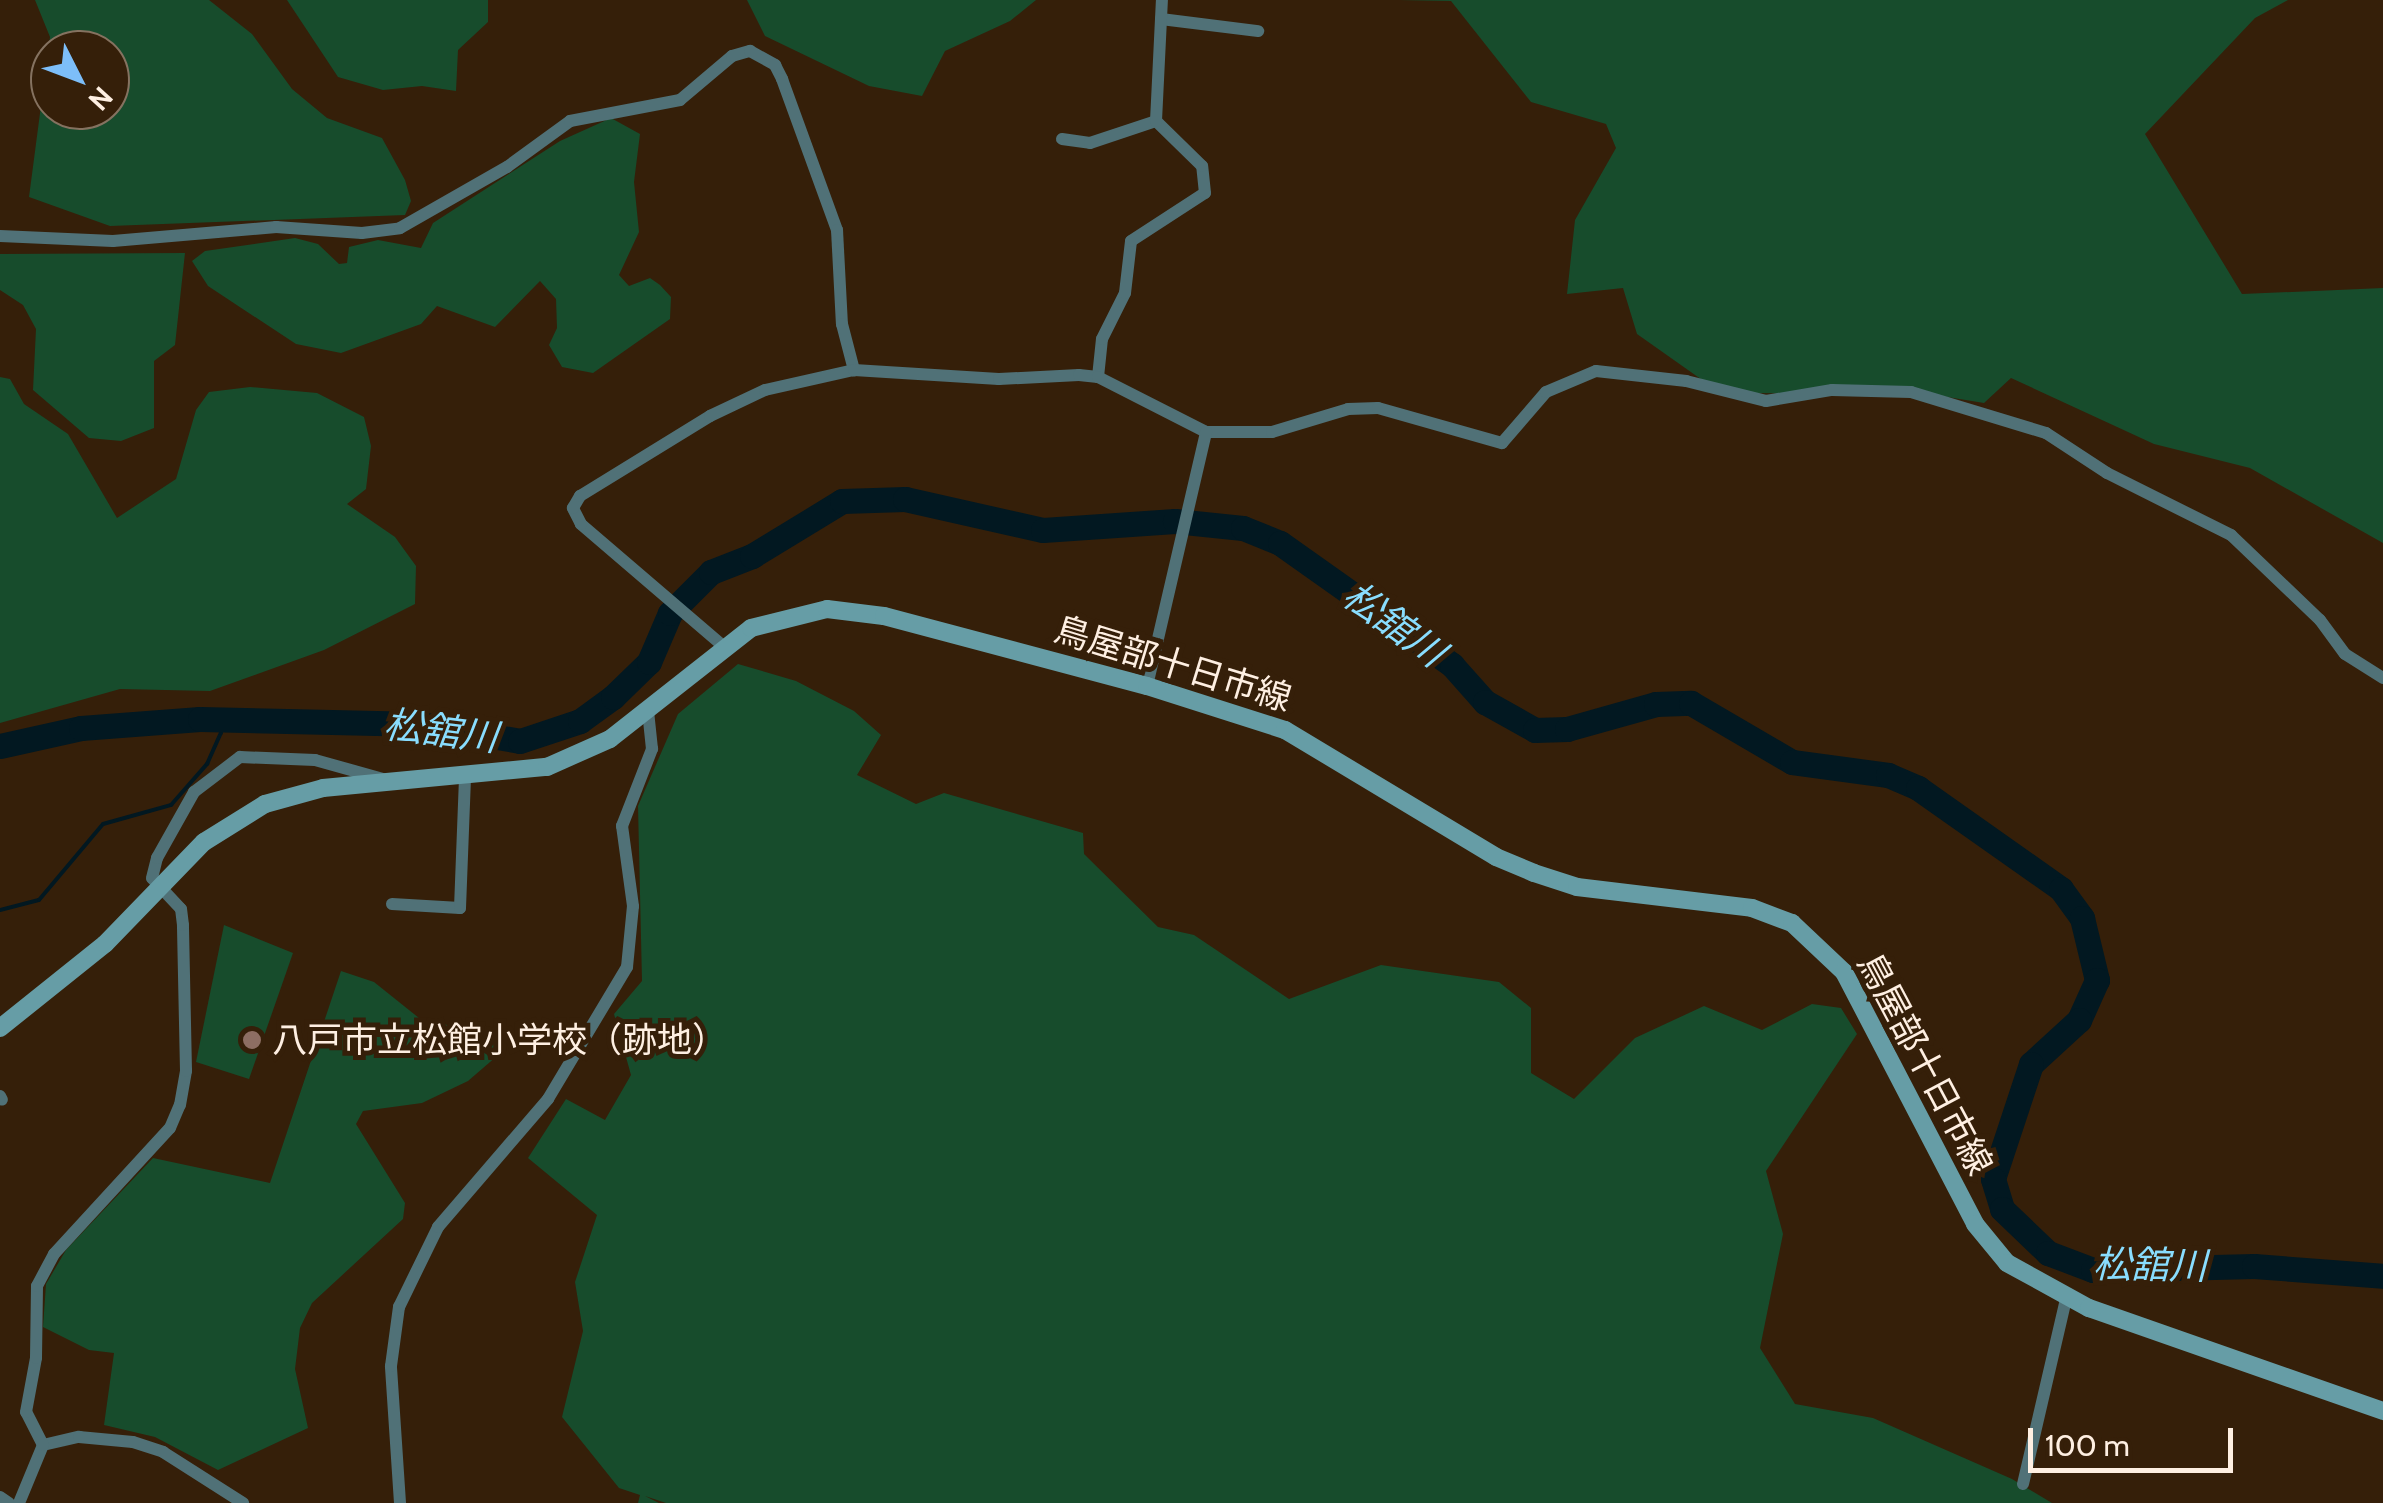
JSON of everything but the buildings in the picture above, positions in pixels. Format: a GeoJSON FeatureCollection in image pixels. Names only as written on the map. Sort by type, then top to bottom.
{"type":"FeatureCollection","features":[{"type":"Feature","properties":{"kind":"main road","name":"鳥屋部十日市線"},"geometry":{"type":"LineString","coordinates":[[0,1028],[104,944],[204,842],[265,804],[323,788],[465,780],[576,757],[648,712],[722,645],[786,615],[828,609],[884,616],[1147,686],[1284,730],[1496,857],[1534,873],[1592,889],[1752,908],[1792,923],[1844,972],[1974,1224],[2016,1270],[2066,1299],[2383,1411]]}},
{"type":"Feature","properties":{"kind":"street"},"geometry":{"type":"LineString","coordinates":[[1098,377],[1102,339],[1125,293],[1131,241],[1204,193],[1202,166],[1156,122],[1162,0]]}},
{"type":"Feature","properties":{"kind":"street"},"geometry":{"type":"LineString","coordinates":[[1162,19],[1258,31]]}},
{"type":"Feature","properties":{"kind":"street"},"geometry":{"type":"LineString","coordinates":[[0,236],[113,241],[276,227],[362,232],[400,228],[508,167],[570,121],[680,100],[732,56],[750,50],[775,64],[782,78],[836,230],[842,324],[854,370]]}},
{"type":"Feature","properties":{"kind":"street"},"geometry":{"type":"LineString","coordinates":[[1062,139],[1090,143],[1156,122]]}},
{"type":"Feature","properties":{"kind":"street"},"geometry":{"type":"LineString","coordinates":[[722,645],[581,524],[573,508],[580,496],[765,390],[854,370],[999,379],[1098,377],[1206,432],[1272,432],[1348,410],[1378,408],[1502,443],[1546,392],[1596,371],[1686,381],[1766,402],[1866,388],[1950,400],[2046,432],[2107,473],[2213,524],[2320,620],[2345,654],[2383,678]]}},
{"type":"Feature","properties":{"kind":"street"},"geometry":{"type":"LineString","coordinates":[[1147,686],[1206,432]]}},
{"type":"Feature","properties":{"kind":"street"},"geometry":{"type":"LineString","coordinates":[[400,1503],[391,1366],[400,1307],[438,1227],[548,1099],[626,967],[634,906],[622,826],[652,749],[648,712]]}},
{"type":"Feature","properties":{"kind":"street"},"geometry":{"type":"LineString","coordinates":[[19,1503],[43,1445],[26,1412],[36,1358],[38,1286],[54,1254],[170,1128],[180,1104],[186,1072],[182,909],[152,872],[179,816],[205,780],[231,761],[255,755],[315,760],[397,784]]}},
{"type":"Feature","properties":{"kind":"street"},"geometry":{"type":"LineString","coordinates":[[392,904],[460,908],[465,780]]}},
{"type":"Feature","properties":{"kind":"street"},"geometry":{"type":"LineString","coordinates":[[2023,1484],[2066,1299]]}},
{"type":"Feature","properties":{"kind":"street"},"geometry":{"type":"LineString","coordinates":[[43,1445],[79,1437],[134,1442],[164,1452],[243,1503]]}},
{"type":"Feature","properties":{"kind":"street"},"geometry":{"type":"LineString","coordinates":[[0,1497],[9,1503]]}},
{"type":"Feature","properties":{"kind":"green space"},"geometry":{"type":"Polygon","coordinates":[[[35,0],[209,0],[252,34],[292,89],[327,118],[382,138],[405,180],[411,201],[405,215],[110,226],[29,197],[38,130],[130,130],[130,30],[47,30],[35,0]]]}},
{"type":"Feature","properties":{"kind":"green space"},"geometry":{"type":"Polygon","coordinates":[[[287,0],[488,0],[488,22],[458,50],[456,91],[422,86],[383,90],[338,77],[287,0]]]}},
{"type":"Feature","properties":{"kind":"green space"},"geometry":{"type":"Polygon","coordinates":[[[747,0],[1036,0],[1010,21],[945,51],[922,96],[869,86],[765,36],[747,0]]]}},
{"type":"Feature","properties":{"kind":"green space"},"geometry":{"type":"Polygon","coordinates":[[[1399,0],[2288,0],[2255,18],[2145,134],[2242,294],[2383,288],[2383,543],[2250,468],[2154,444],[2011,378],[1984,403],[1935,395],[1749,393],[1705,382],[1637,334],[1623,288],[1567,294],[1575,220],[1616,148],[1606,124],[1531,102],[1451,1],[1399,0]]]}},
{"type":"Feature","properties":{"kind":"green space"},"geometry":{"type":"Polygon","coordinates":[[[611,118],[640,134],[634,182],[639,232],[619,275],[629,286],[650,278],[660,285],[671,297],[670,319],[593,373],[562,367],[549,345],[557,328],[556,299],[540,281],[495,327],[437,306],[421,324],[341,353],[296,344],[208,286],[192,261],[205,251],[295,238],[318,244],[339,264],[347,263],[349,247],[378,240],[421,248],[433,223],[560,141],[611,118]]]}},
{"type":"Feature","properties":{"kind":"green space"},"geometry":{"type":"Polygon","coordinates":[[[185,253],[175,345],[154,361],[154,428],[121,441],[89,438],[33,390],[36,329],[23,305],[0,290],[0,254],[185,253]]]}},
{"type":"Feature","properties":{"kind":"green space"},"geometry":{"type":"Polygon","coordinates":[[[0,377],[10,379],[24,404],[68,434],[117,518],[176,479],[196,410],[209,392],[250,387],[317,393],[364,417],[371,446],[366,489],[347,504],[395,537],[416,566],[415,604],[324,650],[210,691],[120,689],[0,723],[0,377]]]}},
{"type":"Feature","properties":{"kind":"green space"},"geometry":{"type":"Polygon","coordinates":[[[738,664],[796,681],[854,711],[881,735],[857,775],[916,804],[944,793],[1083,833],[1084,854],[1158,927],[1194,935],[1289,999],[1381,965],[1499,982],[1531,1008],[1531,1073],[1574,1099],[1635,1038],[1704,1006],[1762,1030],[1812,1004],[1841,1008],[1857,1034],[1766,1171],[1783,1234],[1760,1348],[1795,1404],[1873,1418],[2012,1479],[2052,1503],[666,1503],[645,1496],[659,1503],[638,1503],[640,1495],[619,1488],[562,1417],[583,1331],[575,1282],[597,1215],[528,1158],[566,1099],[605,1120],[631,1075],[614,1014],[642,981],[638,806],[678,714],[738,664]]]}},
{"type":"Feature","properties":{"kind":"green space"},"geometry":{"type":"Polygon","coordinates":[[[224,925],[293,953],[249,1079],[196,1062],[224,925]]]}},
{"type":"Feature","properties":{"kind":"green space"},"geometry":{"type":"Polygon","coordinates":[[[341,971],[374,982],[424,1022],[440,1020],[461,1036],[483,1027],[495,1036],[497,1056],[468,1081],[422,1103],[363,1111],[356,1124],[405,1203],[403,1219],[312,1303],[300,1328],[295,1369],[308,1428],[218,1470],[155,1437],[104,1425],[114,1353],[89,1350],[43,1327],[46,1284],[66,1250],[153,1158],[270,1183],[341,971]]]}},
{"type":"Feature","properties":{"kind":"waterway","name":"松舘川"},"geometry":{"type":"LineString","coordinates":[[0,746],[81,728],[200,719],[421,724],[520,741],[580,721],[613,697],[649,662],[670,613],[711,572],[752,556],[842,501],[905,499],[1043,530],[1175,521],[1243,528],[1280,543],[1452,665],[1485,702],[1535,730],[1567,729],[1656,704],[1691,703],[1792,762],[1888,775],[1918,788],[2061,889],[2082,918],[2097,980],[2079,1020],[2031,1064],[1993,1179],[2002,1209],[2048,1253],[2093,1270],[2254,1266],[2383,1276]]}},
{"type":"Feature","properties":{"kind":"waterway"},"geometry":{"type":"LineString","coordinates":[[0,910],[39,900],[103,824],[171,805],[207,764],[221,733],[220,720]]}},
{"type":"Feature","properties":{"kind":"place","name":"八戸市立松館小学校（跡地）"},"geometry":{"type":"Point","coordinates":[252,1040]}}]}
